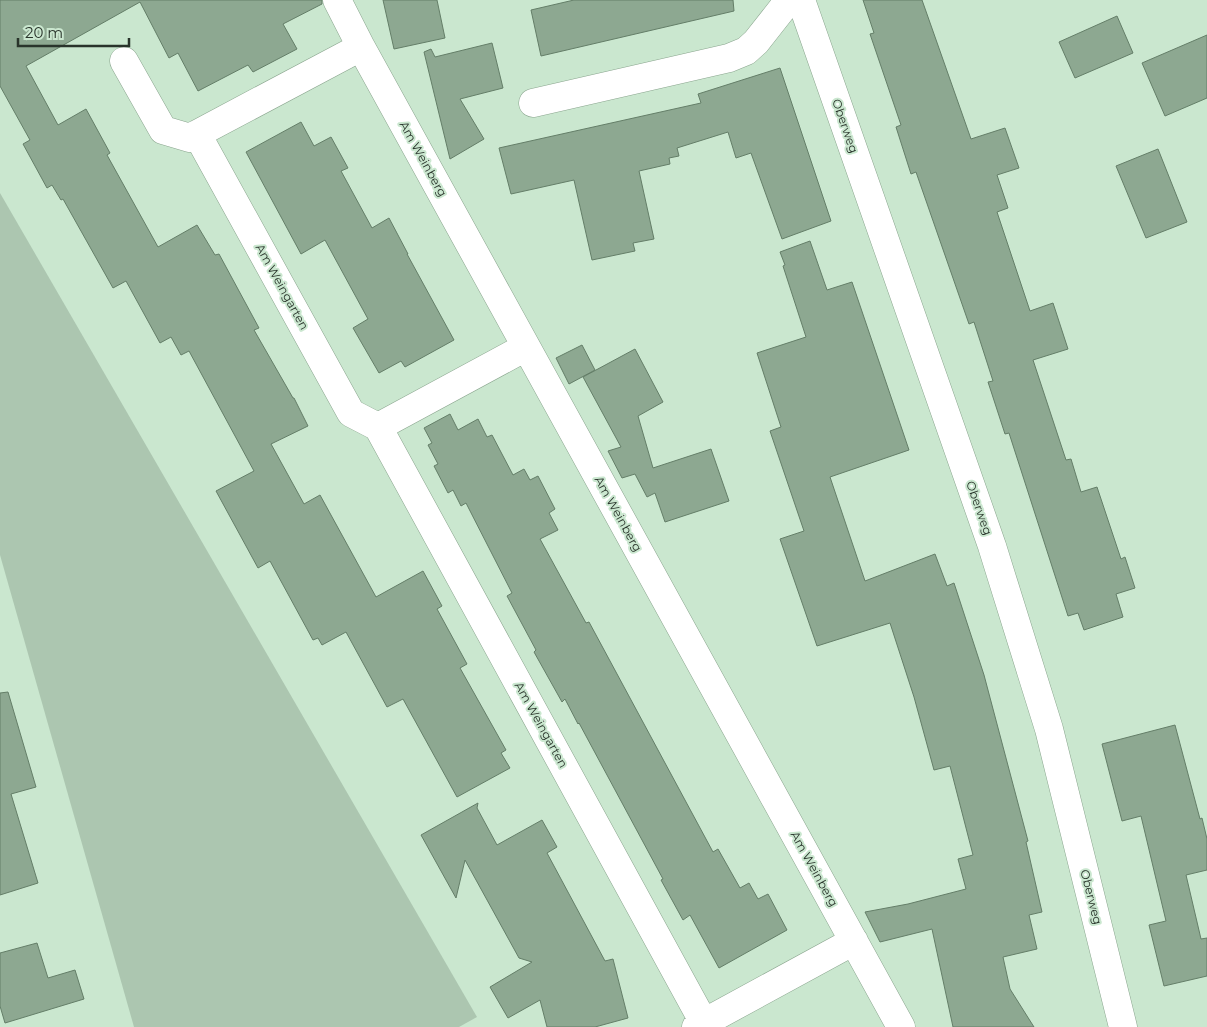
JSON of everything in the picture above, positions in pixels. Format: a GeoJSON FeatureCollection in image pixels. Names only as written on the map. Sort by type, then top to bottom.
{"type":"FeatureCollection","features":[{"type":"Feature","properties":{"kind":"street","name":"Am Weinberg"},"geometry":{"type":"LineString","coordinates":[[337,0],[361,47],[901,1027]]}},
{"type":"Feature","properties":{"kind":"street"},"geometry":{"type":"LineString","coordinates":[[533,103],[729,58],[746,51],[756,42],[789,0]]}},
{"type":"Feature","properties":{"kind":"street","name":"Oberweg"},"geometry":{"type":"LineString","coordinates":[[801,0],[995,555],[1049,729],[1123,1027]]}},
{"type":"Feature","properties":{"kind":"street"},"geometry":{"type":"LineString","coordinates":[[124,61],[163,130],[190,138],[361,47]]}},
{"type":"Feature","properties":{"kind":"street","name":"Am Weingarten"},"geometry":{"type":"LineString","coordinates":[[197,134],[352,413],[378,427],[700,1025],[854,941]]}},
{"type":"Feature","properties":{"kind":"street"},"geometry":{"type":"LineString","coordinates":[[378,427],[526,347]]}},
{"type":"Feature","properties":{"kind":"green space"},"geometry":{"type":"Polygon","coordinates":[[[0,193],[477,1017],[459,1027],[134,1027],[0,555],[0,193]]]}},
{"type":"Feature","properties":{"kind":"building"},"geometry":{"type":"Polygon","coordinates":[[[0,0],[322,0],[322,4],[283,24],[297,49],[253,72],[248,65],[198,91],[178,53],[169,58],[140,2],[26,66],[58,125],[86,109],[110,153],[107,155],[158,247],[197,225],[215,255],[219,254],[259,328],[254,330],[294,398],[308,426],[271,444],[304,504],[320,495],[376,597],[423,571],[442,606],[437,609],[467,664],[460,668],[506,750],[501,753],[510,768],[457,797],[403,699],[387,707],[346,632],[322,645],[318,638],[313,640],[270,561],[258,568],[216,491],[254,471],[189,351],[181,355],[171,337],[160,343],[126,281],[113,288],[63,199],[61,200],[52,185],[47,188],[23,144],[30,140],[0,86],[0,0]]]}},
{"type":"Feature","properties":{"kind":"building"},"geometry":{"type":"Polygon","coordinates":[[[383,0],[437,0],[445,38],[394,49],[383,0]]]}},
{"type":"Feature","properties":{"kind":"building"},"geometry":{"type":"Polygon","coordinates":[[[574,0],[733,0],[734,11],[541,56],[531,10],[574,0]]]}},
{"type":"Feature","properties":{"kind":"building"},"geometry":{"type":"Polygon","coordinates":[[[863,0],[922,0],[971,139],[1005,128],[1019,168],[997,175],[1008,208],[997,212],[1030,311],[1053,303],[1068,349],[1033,360],[1066,460],[1071,459],[1081,492],[1097,487],[1121,559],[1125,557],[1135,588],[1116,594],[1123,617],[1084,630],[1078,613],[1068,616],[1009,433],[1005,434],[988,382],[993,381],[974,322],[969,324],[916,172],[911,174],[896,127],[901,125],[870,34],[874,33],[863,0]]]}},
{"type":"Feature","properties":{"kind":"building"},"geometry":{"type":"Polygon","coordinates":[[[1117,16],[1133,53],[1075,78],[1059,42],[1117,16]]]}},
{"type":"Feature","properties":{"kind":"building"},"geometry":{"type":"Polygon","coordinates":[[[1207,35],[1207,98],[1165,116],[1142,63],[1207,35]]]}},
{"type":"Feature","properties":{"kind":"building"},"geometry":{"type":"Polygon","coordinates":[[[492,43],[503,88],[460,99],[484,139],[450,159],[424,52],[431,49],[435,57],[492,43]]]}},
{"type":"Feature","properties":{"kind":"building"},"geometry":{"type":"Polygon","coordinates":[[[780,68],[831,221],[782,239],[751,153],[736,158],[728,132],[677,148],[679,156],[669,158],[670,164],[639,171],[654,239],[633,243],[635,251],[592,260],[574,180],[511,194],[499,148],[701,103],[698,94],[780,68]]]}},
{"type":"Feature","properties":{"kind":"building"},"geometry":{"type":"Polygon","coordinates":[[[301,122],[314,146],[331,137],[348,168],[341,171],[372,228],[389,218],[454,340],[405,367],[401,361],[379,373],[353,328],[368,319],[325,240],[301,254],[246,152],[301,122]]]}},
{"type":"Feature","properties":{"kind":"building"},"geometry":{"type":"Polygon","coordinates":[[[1158,149],[1187,222],[1146,238],[1116,166],[1158,149]]]}},
{"type":"Feature","properties":{"kind":"building"},"geometry":{"type":"Polygon","coordinates":[[[810,241],[827,290],[852,282],[909,450],[830,477],[865,581],[935,554],[947,586],[954,583],[984,675],[1028,841],[1026,842],[1042,912],[1029,915],[1037,949],[1003,957],[1010,989],[1034,1027],[953,1027],[932,929],[880,942],[865,912],[908,904],[966,889],[958,859],[973,855],[950,766],[934,770],[914,697],[890,623],[817,646],[780,539],[804,531],[770,431],[781,427],[757,353],[806,337],[780,252],[810,241]]]}},
{"type":"Feature","properties":{"kind":"building"},"geometry":{"type":"Polygon","coordinates":[[[582,345],[595,370],[569,384],[556,358],[582,345]]]}},
{"type":"Feature","properties":{"kind":"building"},"geometry":{"type":"Polygon","coordinates":[[[635,349],[663,402],[638,416],[653,468],[711,449],[729,501],[665,522],[655,493],[647,497],[635,474],[622,478],[608,451],[621,447],[583,377],[635,349]]]}},
{"type":"Feature","properties":{"kind":"building"},"geometry":{"type":"Polygon","coordinates":[[[450,414],[458,430],[478,419],[487,437],[492,435],[513,475],[524,469],[530,480],[538,476],[555,509],[549,513],[558,530],[540,539],[586,623],[589,622],[713,852],[718,849],[740,888],[749,883],[758,899],[768,894],[787,930],[719,968],[690,915],[683,920],[579,723],[565,699],[562,702],[534,652],[536,650],[507,596],[512,593],[466,503],[461,506],[453,490],[448,493],[434,466],[438,464],[428,445],[432,443],[424,428],[450,414]]]}},
{"type":"Feature","properties":{"kind":"building"},"geometry":{"type":"Polygon","coordinates":[[[8,692],[36,787],[11,794],[38,883],[0,895],[0,693],[8,692]]]}},
{"type":"Feature","properties":{"kind":"building"},"geometry":{"type":"Polygon","coordinates":[[[1175,725],[1207,839],[1207,870],[1186,875],[1201,939],[1207,938],[1207,976],[1164,986],[1149,925],[1166,921],[1141,816],[1122,821],[1102,744],[1175,725]]]}},
{"type":"Feature","properties":{"kind":"building"},"geometry":{"type":"Polygon","coordinates":[[[478,803],[477,808],[497,845],[542,820],[557,847],[547,853],[605,961],[613,959],[628,1018],[595,1027],[547,1027],[540,1000],[508,1018],[490,987],[532,962],[519,958],[465,860],[456,898],[421,835],[478,803]]]}},
{"type":"Feature","properties":{"kind":"building"},"geometry":{"type":"Polygon","coordinates":[[[37,943],[48,978],[75,970],[84,999],[5,1023],[0,1006],[0,953],[37,943]]]}}]}
